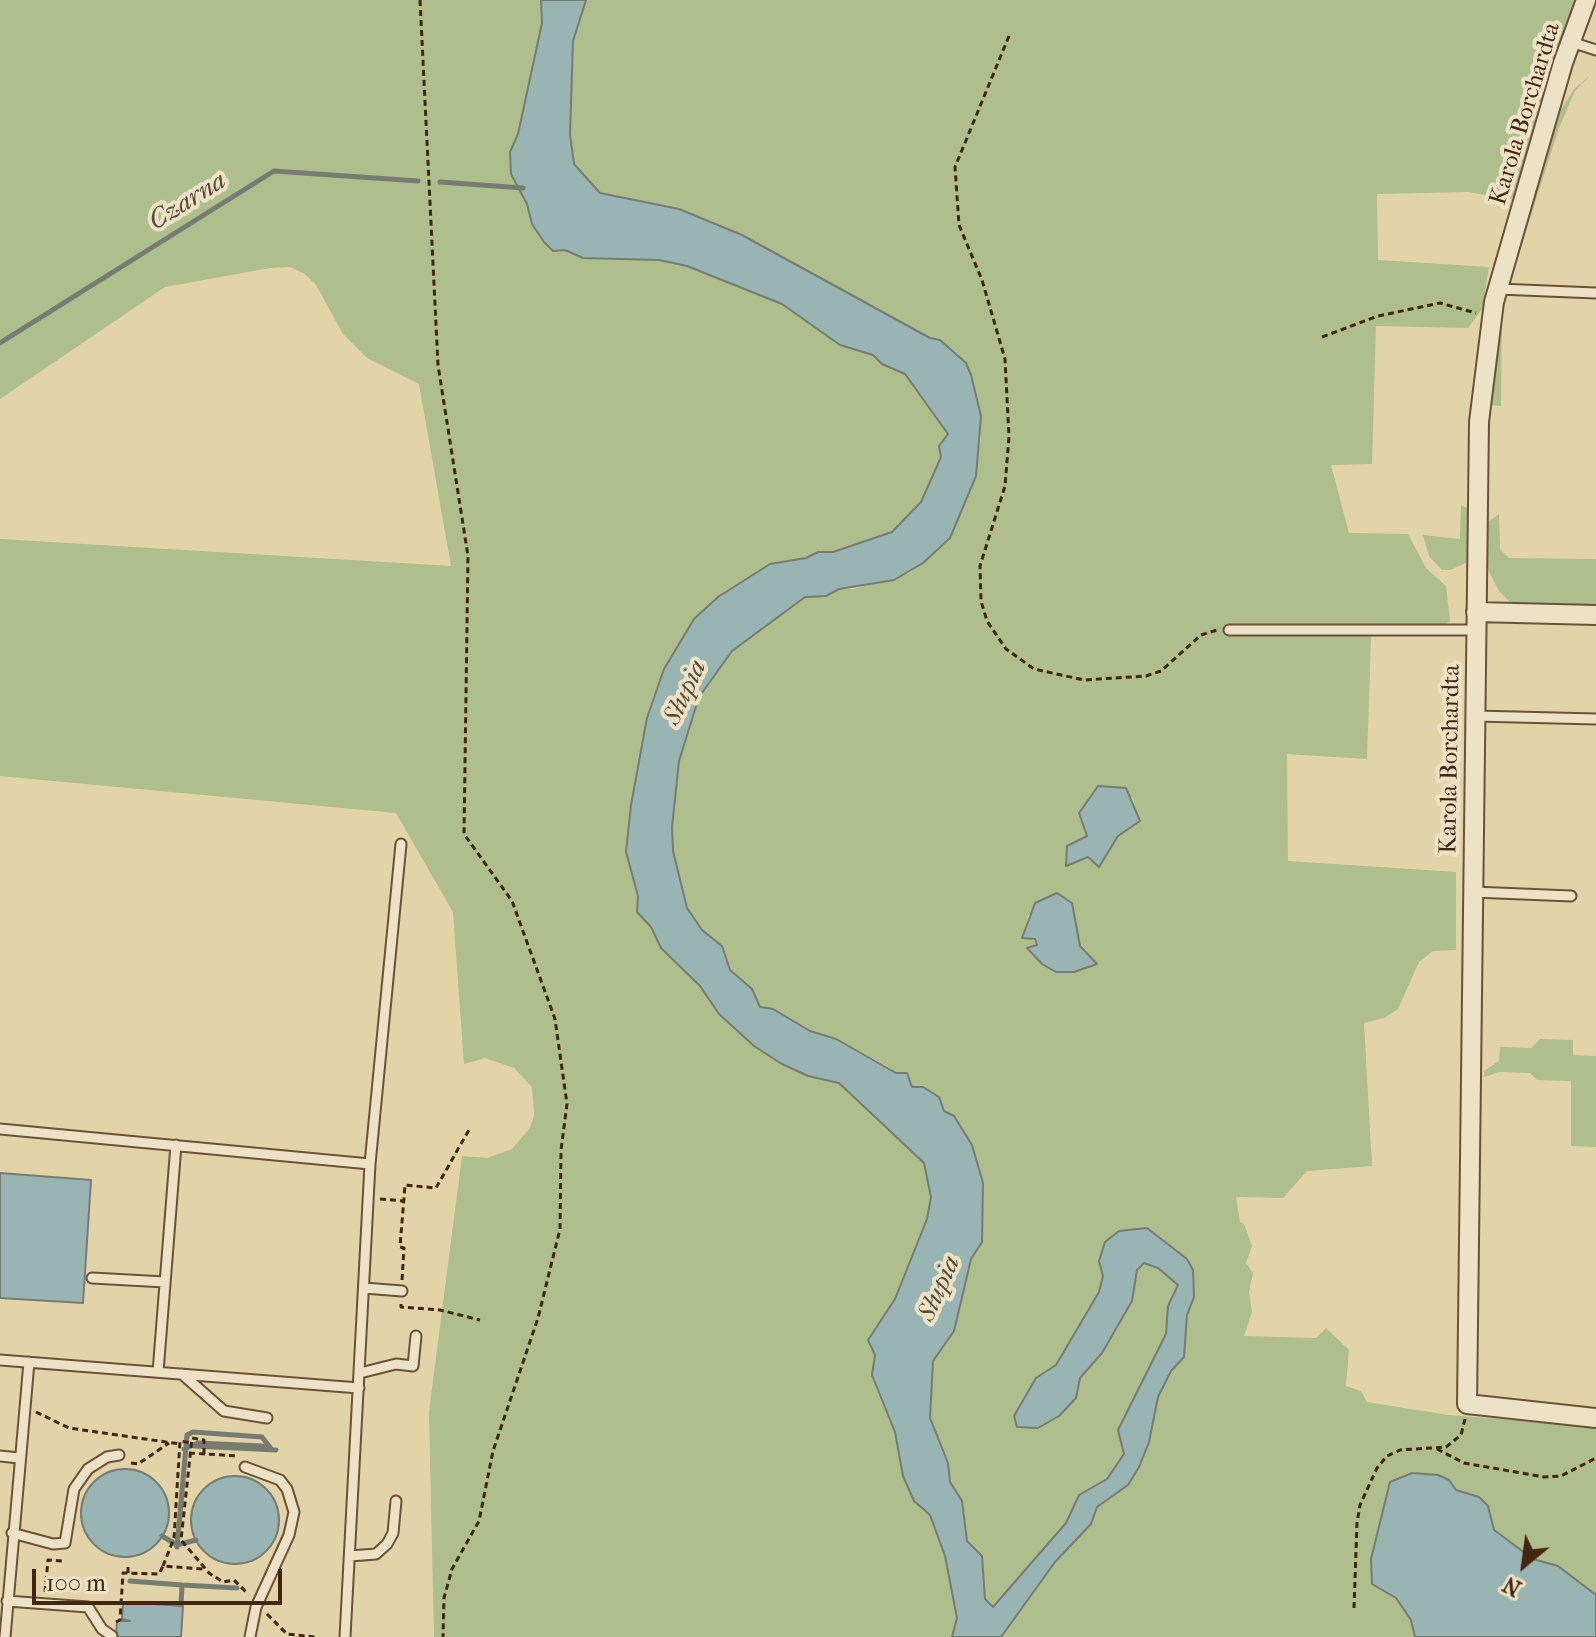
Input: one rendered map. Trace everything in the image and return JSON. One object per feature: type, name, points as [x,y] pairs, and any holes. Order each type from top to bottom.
[{"type":"street","name":"Karola Borchardta","points":[[1467,1404],[1479,422],[1490,319],[1586,0]]},
{"type":"street","points":[[1476,621],[1596,615]]},
{"type":"street","points":[[1467,1404],[1596,1418]]},
{"type":"lane","points":[[1571,42],[1596,50]]},
{"type":"lane","points":[[1498,289],[1596,293]]},
{"type":"lane","points":[[1229,630],[1476,621]]},
{"type":"lane","points":[[1475,716],[1596,719]]},
{"type":"lane","points":[[345,1637],[370,1164],[401,844]]},
{"type":"lane","points":[[1473,892],[1571,896]]},
{"type":"lane","points":[[0,1129],[370,1164]]},
{"type":"lane","points":[[158,1372],[176,1145]]},
{"type":"lane","points":[[92,1278],[165,1282]]},
{"type":"lane","points":[[364,1288],[402,1291]]},
{"type":"lane","points":[[360,1373],[396,1364],[413,1366],[416,1336]]},
{"type":"lane","points":[[0,1360],[359,1388]]},
{"type":"lane","points":[[5,1637],[29,1362]]},
{"type":"lane","points":[[182,1374],[224,1411],[267,1418]]},
{"type":"lane","points":[[12,1533],[53,1544],[65,1543],[74,1489],[88,1469],[107,1457],[119,1455]]},
{"type":"lane","points":[[0,1456],[19,1458]]},
{"type":"lane","points":[[245,1467],[280,1480],[287,1489],[294,1512],[289,1535],[258,1604],[250,1637]]},
{"type":"lane","points":[[350,1556],[376,1554],[387,1544],[393,1533],[396,1501]]},
{"type":"lane","points":[[7,1601],[88,1607],[102,1629],[112,1636]]},
{"type":"path","points":[[420,0],[438,365],[468,556],[464,834],[512,901],[555,1019],[567,1104],[561,1150],[560,1229],[538,1318],[493,1451],[479,1521],[458,1552],[452,1569],[444,1598],[443,1637]]},
{"type":"path","points":[[1009,36],[955,167],[959,225],[982,280],[1005,359],[1009,437],[1005,486],[980,566],[981,601],[987,621],[1006,649],[1034,669],[1084,680],[1146,676],[1161,671],[1201,635],[1229,630]]},
{"type":"path","points":[[1322,337],[1378,316],[1440,303],[1465,308],[1490,319]]},
{"type":"path","points":[[470,1128],[436,1188],[405,1185],[401,1307],[440,1310],[480,1320]]},
{"type":"path","points":[[368,1198],[404,1201]]},
{"type":"path","points":[[1354,1608],[1357,1523],[1369,1482],[1387,1456],[1400,1450],[1437,1449],[1454,1443],[1461,1435],[1467,1404]]},
{"type":"path","points":[[24,1408],[69,1428],[187,1444]]},
{"type":"path","points":[[116,1620],[120,1620],[123,1573],[159,1574],[163,1566],[172,1542],[187,1444],[192,1438],[204,1441],[204,1454]]},
{"type":"path","points":[[131,1463],[138,1464],[169,1443]]},
{"type":"path","points":[[187,1444],[183,1544],[205,1569],[223,1582],[234,1580],[287,1634],[315,1637]]},
{"type":"path","points":[[1437,1449],[1464,1463],[1544,1477],[1561,1476],[1596,1458]]},
{"type":"path","points":[[188,1453],[244,1456]]},
{"type":"path","points":[[177,1495],[184,1496]]},
{"type":"path","points":[[45,1596],[48,1560],[63,1561]]},
{"type":"path","points":[[128,1564],[128,1573]]},
{"type":"path","points":[[163,1566],[205,1569]]},
{"type":"green space","points":[[0,0],[541,0],[542,23],[518,134],[510,152],[511,174],[527,204],[532,224],[553,251],[565,250],[583,258],[659,260],[687,266],[782,304],[840,345],[874,355],[882,364],[905,374],[948,434],[921,502],[892,532],[833,552],[818,552],[806,558],[769,564],[718,597],[664,669],[647,718],[626,852],[638,896],[637,912],[651,927],[661,948],[700,986],[719,1015],[754,1046],[782,1064],[808,1076],[839,1083],[924,1163],[931,1197],[927,1219],[895,1299],[868,1341],[875,1355],[872,1375],[895,1432],[903,1476],[914,1501],[930,1515],[945,1556],[957,1618],[952,1637],[434,1637],[429,1412],[462,1156],[487,1158],[512,1149],[530,1128],[534,1115],[532,1087],[514,1068],[485,1058],[464,1064],[453,912],[396,813],[0,776],[0,539],[451,566],[419,384],[367,358],[343,334],[316,285],[305,274],[290,267],[165,287],[0,399]]},
{"type":"green space","points":[[586,0],[1582,0],[1525,182],[1511,199],[1468,192],[1377,194],[1378,260],[1489,267],[1482,309],[1468,328],[1376,326],[1372,464],[1331,465],[1349,533],[1408,534],[1426,568],[1446,586],[1450,621],[1443,626],[1320,634],[1371,636],[1367,759],[1287,754],[1288,861],[1456,872],[1456,950],[1433,951],[1419,962],[1398,1009],[1384,1018],[1364,1023],[1372,1166],[1307,1171],[1283,1198],[1236,1197],[1240,1222],[1244,1224],[1252,1246],[1246,1263],[1253,1273],[1249,1292],[1252,1312],[1244,1336],[1316,1338],[1326,1328],[1349,1350],[1346,1386],[1361,1391],[1367,1402],[1448,1415],[1596,1426],[1596,1595],[1558,1566],[1533,1559],[1494,1530],[1479,1497],[1456,1490],[1449,1480],[1438,1475],[1412,1473],[1390,1483],[1371,1559],[1372,1584],[1396,1598],[1411,1620],[1415,1637],[1001,1637],[1055,1562],[1091,1524],[1097,1507],[1128,1485],[1149,1442],[1158,1397],[1171,1371],[1184,1357],[1187,1315],[1194,1297],[1187,1259],[1147,1228],[1119,1231],[1099,1261],[1103,1276],[1099,1292],[1056,1365],[1036,1378],[1014,1416],[1076,1398],[1080,1378],[1102,1353],[1132,1301],[1137,1269],[1144,1263],[1158,1268],[1178,1285],[1168,1306],[1166,1334],[1118,1430],[1124,1453],[1107,1479],[1079,1495],[1066,1523],[994,1608],[985,1599],[982,1556],[967,1541],[962,1501],[950,1482],[948,1463],[930,1418],[933,1361],[954,1331],[971,1259],[982,1242],[981,1215],[944,1111],[885,1065],[836,1039],[810,1031],[773,1009],[760,1007],[752,989],[730,970],[722,946],[702,930],[687,908],[673,851],[672,827],[679,761],[699,697],[732,651],[805,597],[826,596],[839,589],[854,589],[909,573],[950,538],[971,491],[981,438],[978,428],[981,416],[971,375],[966,363],[940,340],[930,338],[760,245],[679,209],[600,193],[583,178],[574,164],[569,115],[573,41]],"holes":[[[1098,786],[1133,798],[1139,821],[1118,836],[1099,866],[1088,857],[1079,858],[1072,865],[1067,846],[1087,837],[1079,812]],[[1072,903],[1080,946],[1096,964],[1028,948],[1037,945],[1025,929],[1028,915]]]},
{"type":"green space","points":[[1591,75],[1575,91],[1559,128],[1511,278],[1508,274],[1559,113],[1574,89]]},
{"type":"green space","points":[[1503,306],[1501,406],[1491,405],[1496,320],[1499,307]]},
{"type":"green space","points":[[1461,505],[1471,511],[1470,561],[1450,570],[1442,570],[1429,556],[1423,535],[1460,539]]},
{"type":"green space","points":[[1499,514],[1500,549],[1509,558],[1596,559],[1596,610],[1511,603],[1499,591],[1484,562],[1488,522]]},
{"type":"green space","points":[[1540,1039],[1573,1040],[1573,1055],[1596,1056],[1596,1147],[1571,1146],[1571,1081],[1537,1080],[1530,1073],[1499,1072],[1484,1077],[1484,1071],[1499,1061],[1500,1047],[1531,1048]]},
{"type":"water","name":"Słupia","points":[[541,0],[586,0],[573,41],[570,134],[574,164],[600,193],[679,209],[742,235],[930,338],[940,340],[966,363],[971,375],[981,416],[976,476],[950,538],[923,563],[894,580],[839,589],[826,596],[805,597],[732,651],[699,697],[679,761],[672,827],[673,851],[687,908],[702,930],[722,946],[730,970],[752,989],[760,1007],[773,1009],[810,1031],[836,1039],[896,1073],[907,1073],[912,1087],[923,1087],[939,1097],[944,1111],[954,1116],[972,1145],[983,1183],[982,1242],[971,1259],[954,1331],[933,1361],[930,1418],[948,1463],[950,1482],[962,1501],[967,1541],[982,1556],[985,1599],[993,1607],[1066,1523],[1079,1495],[1107,1479],[1124,1454],[1118,1430],[1166,1334],[1168,1306],[1178,1285],[1158,1268],[1144,1263],[1137,1270],[1132,1301],[1102,1353],[1080,1378],[1076,1398],[1059,1416],[1038,1428],[1017,1427],[1014,1416],[1036,1378],[1056,1365],[1099,1292],[1103,1276],[1099,1261],[1105,1242],[1119,1231],[1147,1228],[1187,1259],[1193,1270],[1194,1297],[1187,1315],[1184,1357],[1171,1371],[1158,1397],[1149,1442],[1139,1467],[1128,1485],[1097,1507],[1091,1524],[1055,1562],[1001,1637],[952,1637],[957,1618],[945,1556],[930,1515],[914,1501],[903,1476],[895,1432],[872,1375],[875,1355],[868,1340],[895,1299],[927,1219],[931,1197],[924,1163],[839,1083],[808,1076],[782,1064],[754,1046],[719,1014],[700,986],[661,948],[651,927],[637,912],[638,896],[626,852],[647,718],[664,669],[694,619],[718,597],[770,564],[806,558],[818,552],[833,552],[892,532],[921,502],[941,457],[939,446],[948,434],[905,374],[882,364],[873,355],[840,345],[782,304],[687,266],[659,260],[583,258],[565,250],[553,251],[544,242],[532,224],[527,204],[511,174],[510,152],[518,134],[542,23]]},
{"type":"water","points":[[1098,786],[1126,788],[1140,821],[1118,836],[1099,867],[1088,857],[1066,866],[1067,846],[1087,836],[1079,813]]},
{"type":"water","points":[[1057,893],[1072,903],[1080,946],[1097,964],[1074,972],[1056,972],[1042,964],[1027,948],[1037,945],[1035,939],[1022,938],[1035,903]]},
{"type":"water","points":[[0,1173],[91,1180],[83,1303],[0,1298]]},
{"type":"water","points":[[125,1469],[142,1473],[156,1482],[165,1496],[169,1513],[165,1530],[156,1544],[142,1553],[125,1557],[108,1553],[94,1544],[85,1530],[81,1513],[85,1496],[94,1482],[108,1473]]},
{"type":"water","points":[[1412,1473],[1438,1475],[1449,1480],[1456,1490],[1479,1497],[1488,1506],[1494,1530],[1533,1559],[1558,1566],[1596,1595],[1596,1637],[1415,1637],[1411,1620],[1396,1598],[1372,1584],[1371,1559],[1390,1482]]},
{"type":"water","points":[[235,1476],[252,1480],[266,1489],[275,1503],[279,1520],[275,1537],[266,1551],[252,1560],[235,1564],[218,1560],[204,1551],[195,1537],[191,1520],[195,1503],[204,1489],[218,1480]]},
{"type":"water","points":[[123,1602],[183,1606],[181,1637],[116,1637],[117,1621],[130,1621],[122,1619]]},
{"type":"waterway","name":"Czarna","points":[[0,343],[274,171],[418,181]]},
{"type":"waterway","name":"Czarna","points":[[440,182],[523,188]]},
{"type":"waterway","points":[[177,1547],[187,1435],[193,1432],[262,1437],[272,1450]]},
{"type":"waterway","points":[[184,1449],[198,1443],[262,1446],[267,1449]]},
{"type":"waterway","points":[[194,1446],[276,1450]]},
{"type":"waterway","points":[[162,1536],[177,1545],[196,1540]]},
{"type":"waterway","points":[[130,1581],[182,1585]]},
{"type":"waterway","points":[[181,1605],[182,1585],[237,1588]]}]
